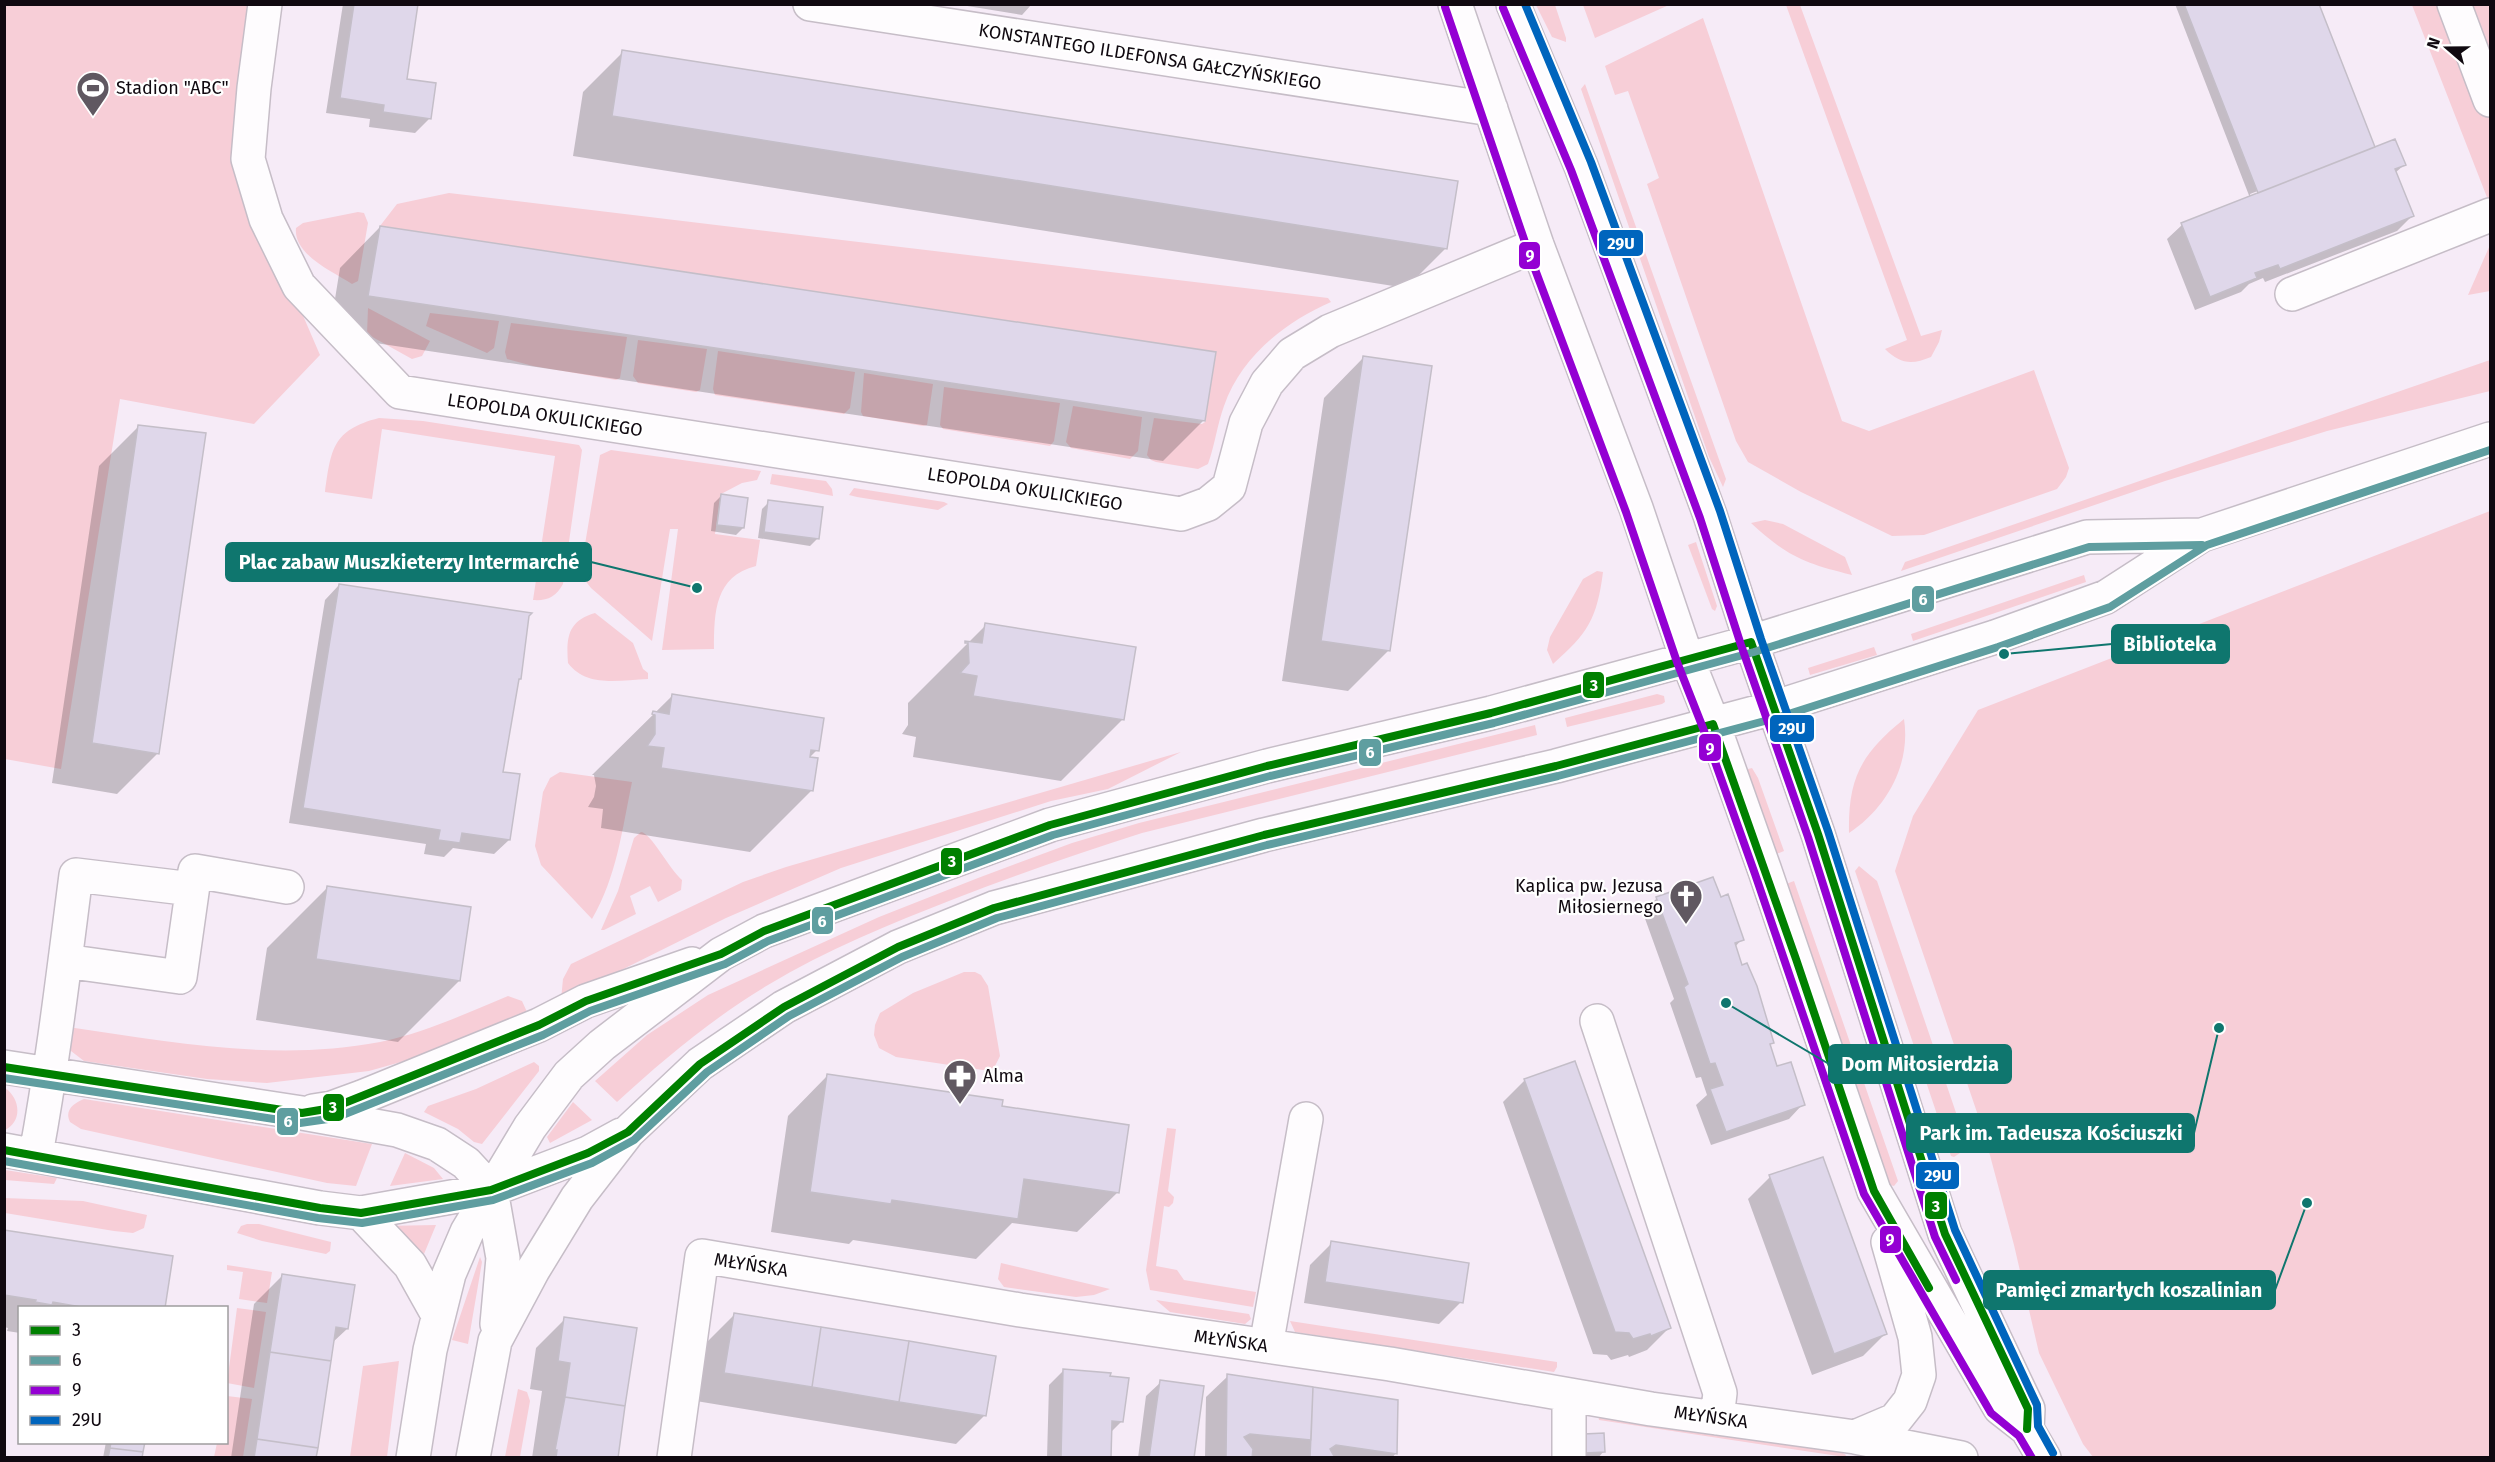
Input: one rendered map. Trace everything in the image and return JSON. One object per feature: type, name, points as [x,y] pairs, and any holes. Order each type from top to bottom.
[{"type":"street","name":"LEOPOLDA OKULICKIEGO","points":[[265,4],[248,159],[266,219],[299,286],[400,392],[1181,514],[1208,504],[1229,487],[1246,423],[1267,383],[1292,354],[1330,332],[1537,245]]},
{"type":"street","name":"KONSTANTEGO ILDEFONSA GAŁCZYŃSKIEGO","points":[[810,4],[1491,109]]},
{"type":"street","points":[[1455,4],[1537,245],[1636,508],[1687,659],[1713,724],[1796,959],[1874,1191],[1915,1337],[1919,1375],[1910,1401],[1895,1420],[1855,1437]]},
{"type":"street","points":[[1513,4],[1581,166],[1710,514],[1773,708],[1818,834],[1945,1234],[2028,1409],[2027,1429]]},
{"type":"street","points":[[2454,4],[2490,100]]},
{"type":"street","points":[[2292,294],[2490,214]]},
{"type":"street","points":[[495,1341],[533,1270],[577,1198],[628,1132],[700,1064],[784,1007],[898,947],[994,908],[1264,834],[1540,770],[1773,708],[1995,637],[2106,597],[2202,535],[2490,439]]},
{"type":"street","points":[[302,1113],[332,1108],[362,1097],[538,1025],[585,1001],[721,954],[764,931],[1050,825],[1267,766],[1491,713],[1751,642],[2087,537],[2202,535]]},
{"type":"street","points":[[64,961],[180,976],[195,871],[287,887]]},
{"type":"street","points":[[36,1154],[51,1074],[56,1018],[76,875],[192,889]]},
{"type":"street","points":[[413,1458],[430,1350],[449,1274],[467,1232],[491,1190],[530,1127],[568,1075],[602,1045],[721,954]]},
{"type":"street","points":[[1597,1021],[1720,1393],[1717,1418]]},
{"type":"street","points":[[4,1068],[302,1113],[397,1130],[437,1144],[466,1163],[491,1190],[503,1258],[495,1341],[473,1458]]},
{"type":"street","points":[[1266,1346],[1306,1119]]},
{"type":"street","points":[[4,1150],[36,1154],[320,1208],[361,1213],[491,1190],[588,1153],[628,1132]]},
{"type":"street","points":[[1874,1191],[2000,1408],[2027,1429],[2044,1458]]},
{"type":"street","points":[[361,1213],[410,1265],[438,1315]]},
{"type":"street","name":"MŁYŃSKA","points":[[674,1458],[702,1257],[1020,1310],[1390,1364],[1569,1395],[1855,1437],[1960,1458]]},
{"type":"street","points":[[1569,1395],[1569,1458]]},
{"type":"shaded area","points":[[1583,4],[1669,5],[1595,38]]},
{"type":"shaded area","points":[[4,5],[247,5],[235,158],[320,355],[254,424],[120,399],[61,769],[5,759]]},
{"type":"shaded area","points":[[1536,5],[1555,5],[1566,42],[1552,37]]},
{"type":"shaded area","points":[[1786,5],[1800,5],[1921,336],[1942,330],[1931,357],[1906,362],[1896,358],[1885,349],[1907,340]]},
{"type":"shaded area","points":[[2412,5],[2490,5],[2490,205]]},
{"type":"shaded area","points":[[1703,18],[1842,421],[1869,431],[2034,370],[2069,468],[2066,477],[2057,489],[1924,535],[1892,536],[1801,492],[1748,462],[1736,441],[1647,184],[1659,178],[1628,91],[1615,95],[1605,66]]},
{"type":"shaded area","points":[[1585,84],[1726,479],[1723,487],[1709,457],[1581,89]]},
{"type":"shaded area","points":[[449,193],[1328,298],[1331,302],[1281,331],[1253,357],[1241,372],[1224,406],[1208,464],[1198,469],[1156,462],[1147,455],[1154,418],[1202,424],[1205,422],[1215,352],[380,226],[397,204]]},
{"type":"shaded area","points":[[358,212],[364,213],[368,223],[358,281],[352,284],[316,262],[308,254],[297,238],[296,228],[303,223]]},
{"type":"shaded area","points":[[2490,245],[2490,291],[2468,295]]},
{"type":"shaded area","points":[[368,308],[430,341],[422,356],[412,359],[367,334]]},
{"type":"shaded area","points":[[430,313],[499,321],[494,348],[487,353],[426,326]]},
{"type":"shaded area","points":[[511,323],[627,337],[620,378],[616,380],[533,366],[507,359],[505,352]]},
{"type":"shaded area","points":[[638,340],[707,349],[700,390],[696,392],[638,383],[633,376]]},
{"type":"shaded area","points":[[718,351],[855,372],[850,408],[844,414],[715,395],[713,389]]},
{"type":"shaded area","points":[[2490,360],[2490,391],[2327,431],[2165,481],[1901,571],[1905,562]]},
{"type":"shaded area","points":[[864,373],[933,384],[927,425],[863,416],[861,412]]},
{"type":"shaded area","points":[[944,387],[1060,403],[1054,441],[1050,446],[943,429],[940,425]]},
{"type":"shaded area","points":[[1073,406],[1142,417],[1138,451],[1130,459],[1071,448],[1066,442]]},
{"type":"shaded area","points":[[379,418],[423,421],[579,445],[582,450],[563,584],[557,592],[547,599],[533,600],[555,456],[382,429],[372,499],[325,492],[329,464],[337,444],[352,429]]},
{"type":"shaded area","points":[[611,450],[761,471],[757,480],[742,483],[721,494],[715,534],[760,540],[756,566],[732,578],[720,597],[716,609],[714,649],[662,650],[678,529],[670,529],[652,641],[591,588],[580,574],[600,455]]},
{"type":"shaded area","points":[[772,474],[826,481],[832,489],[833,496],[770,484]]},
{"type":"shaded area","points":[[854,488],[948,504],[938,510],[849,495]]},
{"type":"shaded area","points":[[2490,511],[2490,1457],[2093,1457],[2083,1444],[2039,1353],[2014,1245],[1984,1133],[1895,871],[1913,816],[1978,710]]},
{"type":"shaded area","points":[[1765,520],[1783,524],[1845,557],[1852,575],[1821,567],[1787,551],[1751,523]]},
{"type":"shaded area","points":[[1696,542],[1717,606],[1715,611],[1712,609],[1688,545]]},
{"type":"shaded area","points":[[1597,571],[1603,572],[1594,614],[1583,634],[1553,664],[1547,650],[1550,637],[1583,579]]},
{"type":"shaded area","points":[[2084,575],[2086,582],[1913,641],[1911,634]]},
{"type":"shaded area","points":[[595,613],[633,643],[643,669],[648,673],[648,679],[604,681],[594,679],[584,676],[568,663],[569,638],[574,625],[586,616]]},
{"type":"shaded area","points":[[1874,647],[1877,655],[1810,675],[1808,668]]},
{"type":"shaded area","points":[[1657,694],[1664,696],[1665,702],[1567,727],[1565,718]]},
{"type":"shaded area","points":[[1904,719],[1904,752],[1893,783],[1875,811],[1849,833],[1851,797],[1860,768],[1877,744]]},
{"type":"shaded area","points":[[1535,725],[1537,735],[1142,833],[977,890],[859,938],[768,985],[728,1011],[690,1040],[617,1102],[595,1081],[647,1035],[708,995],[879,917],[978,878],[1072,843],[1139,823]]},
{"type":"shaded area","points":[[1181,752],[1108,789],[1051,801],[841,868],[726,918],[561,1000],[563,979],[571,964],[743,882],[786,867]]},
{"type":"shaded area","points":[[1752,768],[1758,778],[1784,851],[1774,855],[1747,773],[1748,769]]},
{"type":"shaded area","points":[[560,772],[632,782],[613,869],[592,919],[541,865],[535,846],[543,792],[550,778]]},
{"type":"shaded area","points":[[641,832],[650,839],[682,880],[681,890],[658,902],[650,886],[630,896],[636,914],[601,930],[618,891],[634,838]]},
{"type":"shaded area","points":[[1859,866],[1877,881],[1966,1142],[1960,1153],[1954,1157],[1951,1156],[1855,871]]},
{"type":"shaded area","points":[[1794,881],[1898,1181],[1894,1186],[1890,1185],[1786,884]]},
{"type":"shaded area","points":[[964,972],[975,972],[981,975],[988,986],[1000,1056],[994,1068],[983,1070],[896,1057],[879,1048],[874,1035],[880,1013],[913,993]]},
{"type":"shaded area","points":[[508,996],[522,1001],[527,1012],[454,1047],[369,1071],[267,1083],[207,1079],[84,1061],[68,1046],[68,1027],[224,1048],[302,1050],[341,1048],[380,1042],[413,1033]]},
{"type":"shaded area","points":[[534,1062],[539,1066],[539,1071],[482,1144],[474,1142],[458,1129],[424,1112],[428,1106],[476,1089]]},
{"type":"shaded area","points":[[5,1088],[14,1098],[17,1115],[11,1126],[5,1130]]},
{"type":"shaded area","points":[[84,1099],[372,1144],[356,1186],[327,1183],[81,1129],[70,1122],[68,1114],[74,1105]]},
{"type":"shaded area","points":[[573,1102],[592,1120],[550,1143],[547,1137]]},
{"type":"shaded area","points":[[1167,1128],[1176,1129],[1168,1191],[1174,1197],[1169,1207],[1164,1206],[1156,1266],[1177,1270],[1184,1280],[1256,1292],[1253,1307],[1150,1290],[1146,1270]]},
{"type":"shaded area","points":[[405,1153],[434,1168],[443,1179],[390,1186]]},
{"type":"shaded area","points":[[5,1170],[57,1178],[54,1184],[5,1180]]},
{"type":"shaded area","points":[[4,1198],[83,1201],[147,1215],[144,1228],[133,1233],[114,1231],[5,1213]]},
{"type":"shaded area","points":[[259,1224],[331,1242],[330,1251],[326,1254],[262,1241],[237,1233],[241,1226]]},
{"type":"shaded area","points":[[436,1225],[424,1254],[384,1226]]},
{"type":"shaded area","points":[[480,1257],[482,1262],[468,1344],[452,1340]]},
{"type":"shaded area","points":[[1001,1263],[1110,1289],[1094,1295],[1076,1297],[1004,1287],[998,1279]]},
{"type":"shaded area","points":[[227,1265],[272,1272],[267,1303],[239,1299],[243,1272],[227,1270]]},
{"type":"shaded area","points":[[1156,1300],[1249,1314],[1251,1319],[1245,1324],[1170,1312]]},
{"type":"shaded area","points":[[237,1308],[266,1312],[254,1388],[228,1383]]},
{"type":"shaded area","points":[[1290,1321],[1557,1362],[1557,1367],[1554,1372],[1295,1332]]},
{"type":"shaded area","points":[[399,1361],[387,1457],[350,1457],[363,1366]]},
{"type":"shaded area","points":[[518,1389],[527,1392],[530,1401],[520,1457],[505,1457]]},
{"type":"shaded area","points":[[228,1396],[252,1399],[243,1457],[214,1457],[217,1444],[228,1444]]},
{"type":"shaded area","points":[[1598,1413],[1838,1450],[1846,1455],[1845,1457],[1599,1420]]},
{"type":"building","points":[[354,4],[418,4],[407,79],[436,83],[431,119],[383,112],[384,105],[340,98]]},
{"type":"building","points":[[2184,4],[2319,4],[2375,147],[2258,193]]},
{"type":"building","points":[[622,50],[1458,181],[1447,249],[612,116]]},
{"type":"building","points":[[2395,139],[2406,165],[2395,169],[2414,216],[2280,269],[2278,265],[2255,273],[2257,278],[2210,297],[2181,223]]},
{"type":"building","points":[[380,226],[1216,352],[1205,421],[368,296]]},
{"type":"building","points":[[1363,356],[1432,366],[1390,651],[1321,641]]},
{"type":"building","points":[[138,425],[206,433],[159,754],[92,743]]},
{"type":"building","points":[[721,494],[748,498],[744,528],[717,525]]},
{"type":"building","points":[[768,500],[823,507],[819,539],[764,532]]},
{"type":"building","points":[[339,584],[532,613],[529,616],[521,679],[519,679],[503,772],[520,774],[510,840],[462,833],[460,843],[438,840],[440,830],[303,808]]},
{"type":"building","points":[[985,623],[1136,647],[1124,720],[973,696],[977,676],[960,673],[969,663],[968,643],[965,641],[982,643]]},
{"type":"building","points":[[672,694],[824,718],[819,751],[811,750],[810,757],[818,758],[813,791],[661,768],[664,748],[647,746],[655,734],[653,711],[669,714]]},
{"type":"building","points":[[1713,877],[1721,897],[1728,894],[1744,940],[1735,943],[1742,965],[1747,963],[1757,986],[1774,1043],[1770,1044],[1777,1066],[1791,1062],[1805,1105],[1726,1132],[1710,1089],[1723,1085],[1715,1063],[1710,1064],[1684,987],[1688,984],[1656,897]]},
{"type":"building","points":[[327,886],[471,907],[460,981],[316,959]]},
{"type":"building","points":[[1575,1061],[1671,1328],[1651,1336],[1650,1334],[1633,1339],[1629,1333],[1615,1332],[1524,1079]]},
{"type":"building","points":[[827,1074],[1003,1100],[1002,1106],[1129,1125],[1119,1193],[1024,1179],[1018,1219],[892,1200],[891,1204],[810,1192]]},
{"type":"building","points":[[1823,1157],[1887,1334],[1834,1354],[1769,1175]]},
{"type":"building","points":[[4,1230],[173,1256],[165,1306],[76,1306],[53,1302],[52,1305],[4,1295]]},
{"type":"building","points":[[1331,1241],[1469,1263],[1463,1303],[1325,1282]]},
{"type":"building","points":[[282,1274],[355,1285],[348,1329],[336,1327],[331,1361],[270,1352]]},
{"type":"building","points":[[734,1313],[821,1327],[812,1387],[724,1373]]},
{"type":"building","points":[[564,1317],[637,1328],[625,1406],[565,1397],[570,1363],[558,1361]]},
{"type":"building","points":[[821,1327],[909,1341],[899,1402],[812,1387]]},
{"type":"building","points":[[909,1341],[996,1356],[986,1416],[899,1402]]},
{"type":"building","points":[[270,1352],[331,1361],[318,1448],[257,1439]]},
{"type":"building","points":[[1063,1369],[1111,1373],[1110,1376],[1129,1378],[1123,1422],[1112,1421],[1111,1458],[1061,1458]]},
{"type":"building","points":[[1227,1374],[1313,1387],[1311,1440],[1250,1434],[1244,1437],[1253,1449],[1252,1458],[1226,1458]]},
{"type":"building","points":[[1160,1380],[1204,1386],[1194,1458],[1149,1458]]},
{"type":"building","points":[[1313,1387],[1398,1400],[1397,1454],[1336,1445],[1330,1449],[1335,1458],[1310,1458]]},
{"type":"building","points":[[565,1397],[625,1406],[618,1458],[556,1458],[557,1450],[555,1450]]},
{"type":"building","points":[[1604,1433],[1605,1452],[1585,1453],[1584,1434]]},
{"type":"building","points":[[257,1439],[318,1448],[316,1458],[254,1458]]},
{"type":"building","points":[[111,1444],[145,1444],[143,1452],[110,1448]]},
{"type":"building","points":[[110,1448],[143,1452],[142,1458],[108,1458]]},
{"type":"transit line","name":"29U","points":[[1525,4],[1591,162],[1720,511],[1761,639],[1828,831],[1955,1230],[2037,1405],[2038,1426],[2053,1453]]},
{"type":"transit line","name":"9","points":[[1445,7],[1527,248],[1626,512],[1677,662],[1755,874],[1864,1194],[1991,1413],[2019,1436],[2032,1458]]},
{"type":"transit line","name":"9","points":[[1503,8],[1571,170],[1700,518],[1741,645],[1808,837],[1935,1237],[1956,1280]]},
{"type":"transit line","name":"6","points":[[4,1161],[318,1218],[362,1223],[493,1200],[592,1163],[634,1140],[707,1072],[789,1016],[902,957],[997,918],[1267,845],[1558,776],[1776,718],[1998,647],[2110,607],[2207,545],[2490,450]]},
{"type":"transit line","name":"6","points":[[4,1078],[300,1123],[335,1118],[543,1035],[590,1011],[725,964],[768,941],[1053,835],[1270,776],[1494,723],[1754,652],[2089,547],[2202,545]]},
{"type":"transit line","name":"3","points":[[4,1067],[302,1113],[332,1108],[539,1025],[586,1001],[721,954],[764,931],[1050,825],[1267,766],[1491,713],[1751,642],[1818,834],[1945,1234],[2028,1409],[2027,1429]]},
{"type":"transit line","name":"3","points":[[4,1150],[320,1208],[361,1213],[491,1190],[588,1153],[628,1132],[700,1064],[784,1007],[898,947],[994,908],[1264,835],[1556,766],[1713,724],[1796,959],[1874,1191],[1929,1288]]},
{"type":"place","name":"Stadion \"ABC\"","points":[[93,117]]},
{"type":"place","name":"Plac zabaw Muszkieterzy Intermarché","points":[[697,588]]},
{"type":"place","name":"Biblioteka","points":[[2004,654]]},
{"type":"place","name":"Kaplica pw. Jezusa Miłosiernego","points":[[1686,925]]},
{"type":"place","name":"Dom Miłosierdzia","points":[[1726,1003]]},
{"type":"place","name":"Park im. Tadeusza Kościuszki","points":[[2219,1028]]},
{"type":"place","name":"Alma","points":[[960,1105]]},
{"type":"place","name":"Pamięci zmarłych koszalinian","points":[[2307,1203]]}]
